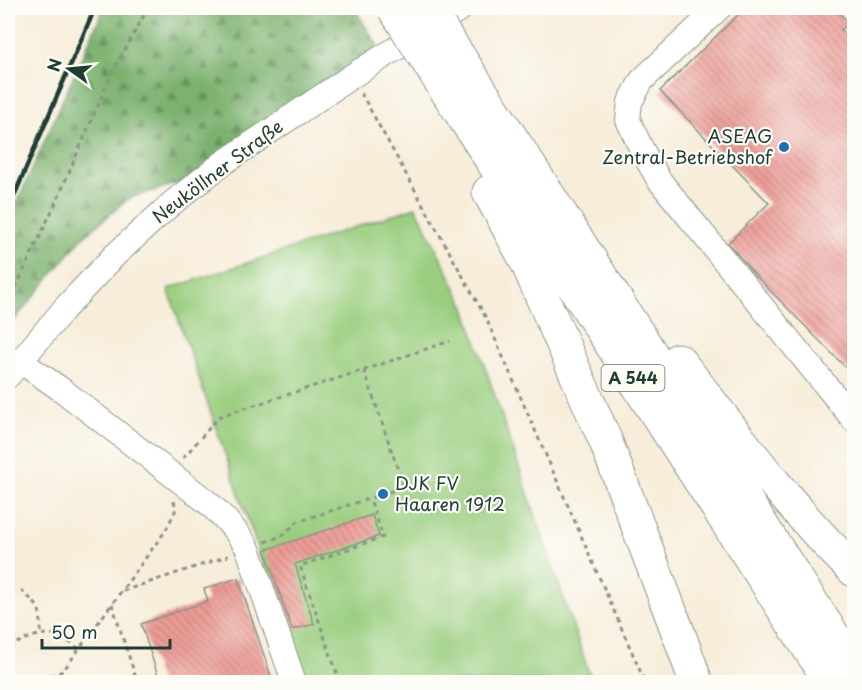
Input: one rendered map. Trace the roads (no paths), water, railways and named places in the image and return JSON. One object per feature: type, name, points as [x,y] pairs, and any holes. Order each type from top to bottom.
[{"type":"highway","name":"A 544","points":[[394,8],[447,65],[589,260],[855,668]]},
{"type":"highway","name":"A 544","points":[[428,8],[447,65],[831,682]]},
{"type":"highway","points":[[447,65],[479,175],[525,258],[606,442],[696,682]]},
{"type":"highway","points":[[589,260],[662,340],[763,470],[834,551],[855,570]]},
{"type":"street","name":"Neuköllner Straße","points":[[14,368],[65,308],[115,255],[171,204],[223,163],[352,76],[461,8]]},
{"type":"street","points":[[719,8],[642,80],[630,102],[628,120],[659,180],[855,420]]},
{"type":"street","points":[[14,368],[62,390],[225,518],[249,549],[294,682]]},
{"type":"railway","points":[[8,210],[95,8]]},
{"type":"place","name":"ASEAG Zentral-Betriebshof","points":[[784,147]]},
{"type":"place","name":"DJK FV Haaren 1912","points":[[383,494]]}]
